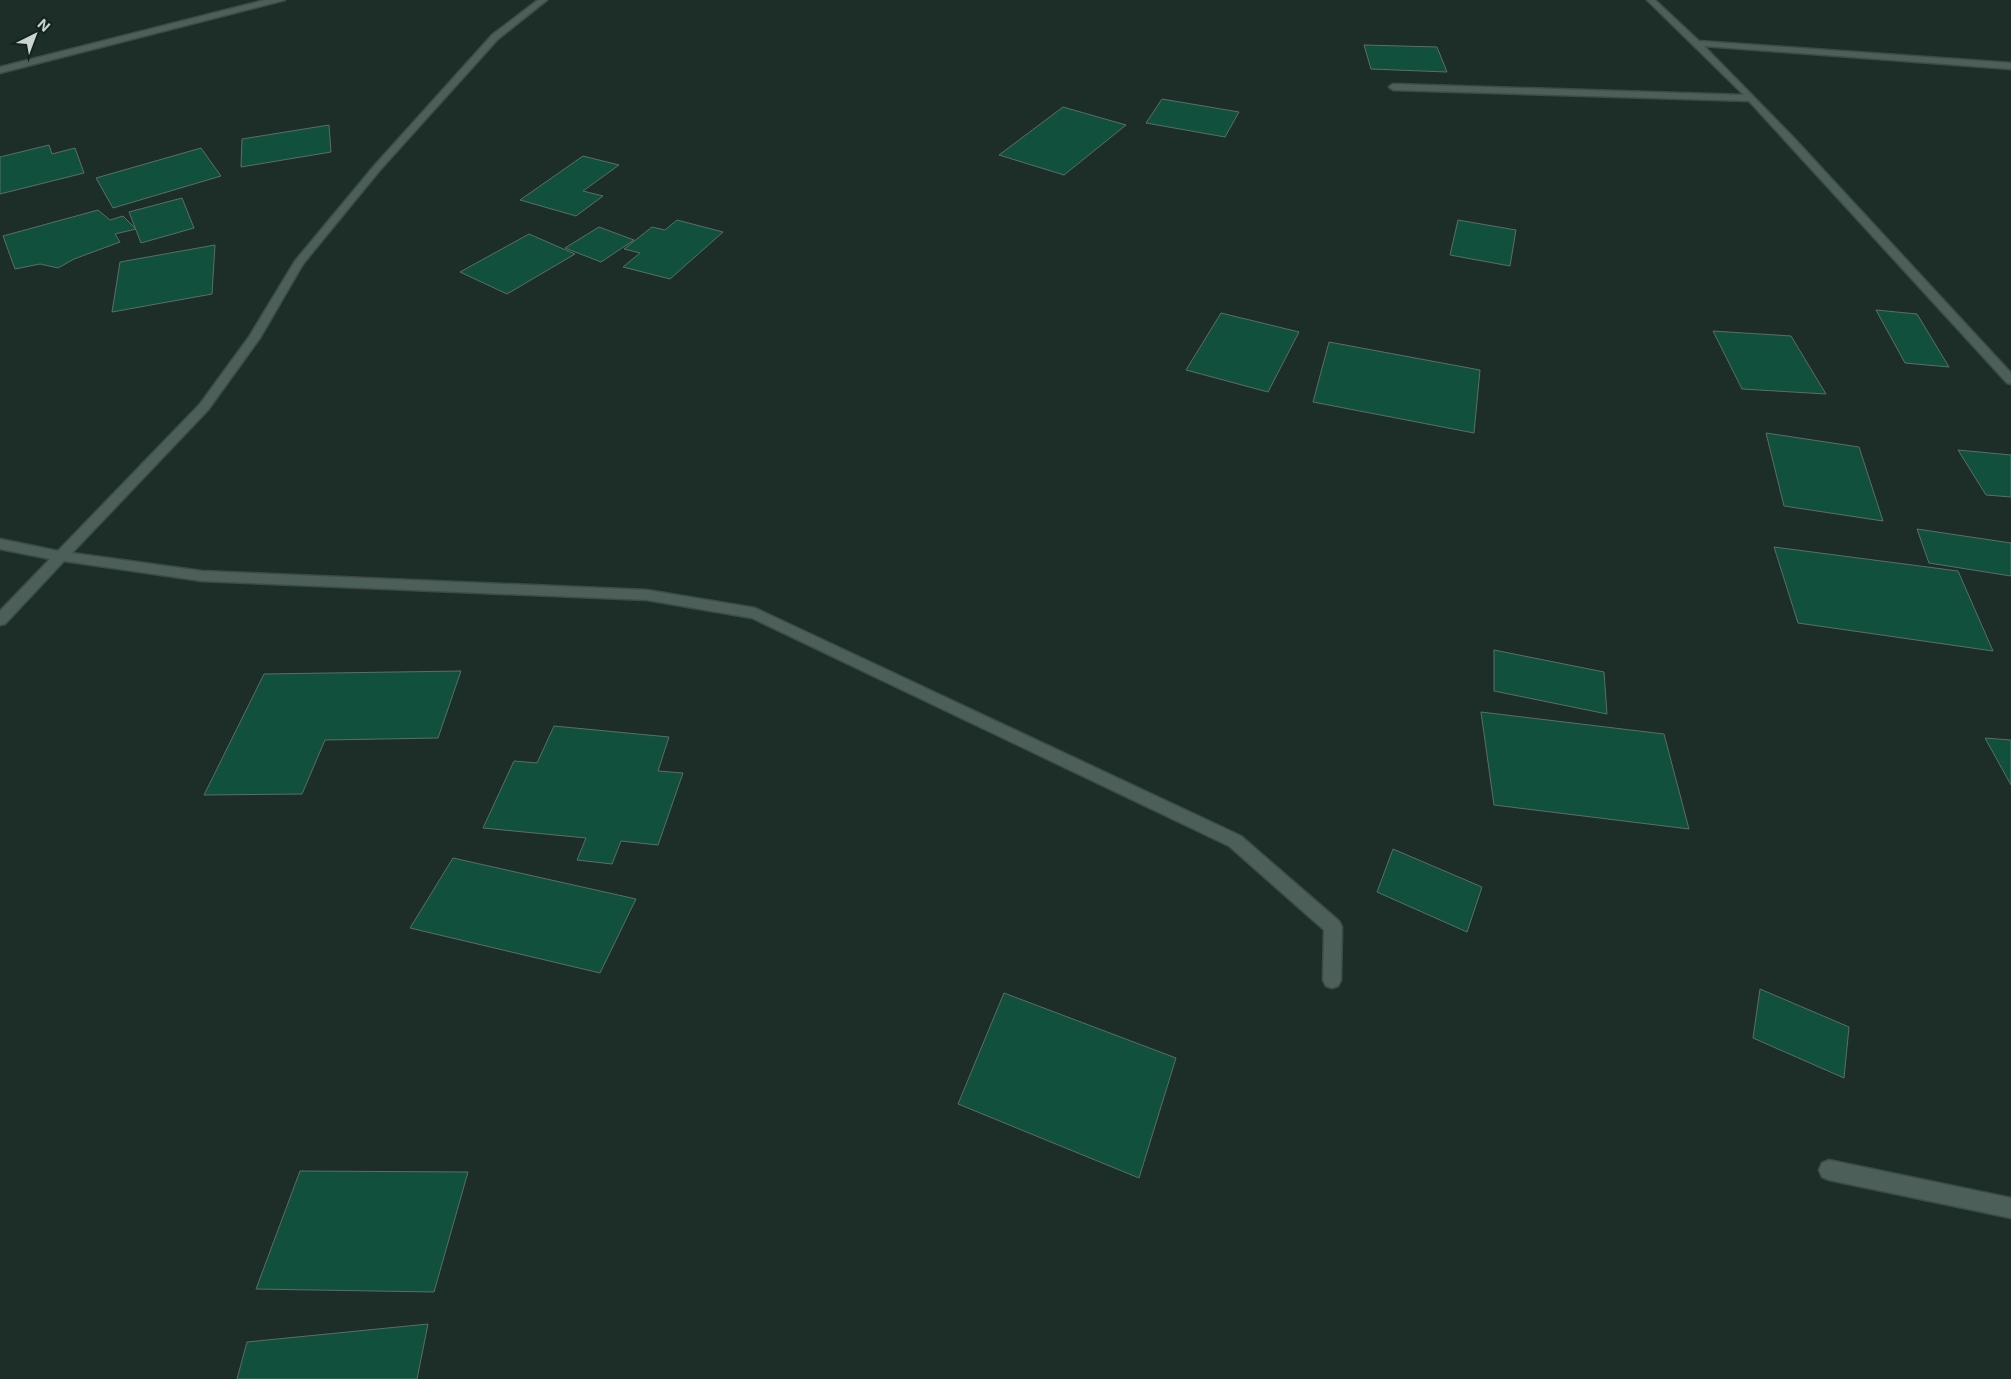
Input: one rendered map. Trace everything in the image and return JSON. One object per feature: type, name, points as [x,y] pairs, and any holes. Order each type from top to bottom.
[{"type":"street","points":[[0,70],[254,4],[281,0]]},
{"type":"street","points":[[0,620],[59,556],[204,407],[254,338],[299,263],[377,168],[495,37],[543,0]]},
{"type":"street","points":[[1650,0],[1698,43],[2011,380]]},
{"type":"street","points":[[1698,43],[2011,66]]},
{"type":"street","points":[[1393,88],[1750,98]]},
{"type":"street","points":[[0,544],[59,556],[202,576],[647,595],[755,614],[1235,841],[1333,927],[1332,980]]},
{"type":"street","points":[[1829,1170],[2011,1208]]},
{"type":"building","points":[[1364,45],[1437,47],[1447,72],[1371,69]]},
{"type":"building","points":[[1162,99],[1239,112],[1225,137],[1146,123]]},
{"type":"building","points":[[1063,107],[1126,125],[1064,175],[999,155]]},
{"type":"building","points":[[329,125],[331,152],[241,167],[242,139]]},
{"type":"building","points":[[49,145],[52,154],[75,148],[84,173],[0,194],[0,157]]},
{"type":"building","points":[[201,148],[221,176],[113,208],[96,178]]},
{"type":"building","points":[[583,156],[619,165],[583,191],[603,196],[576,216],[520,200]]},
{"type":"building","points":[[182,198],[194,228],[141,243],[129,212]]},
{"type":"building","points":[[98,210],[110,220],[123,216],[136,229],[115,234],[120,242],[74,259],[58,268],[40,264],[15,269],[3,236]]},
{"type":"building","points":[[677,220],[723,232],[670,279],[623,267],[640,253],[624,249],[652,227],[665,230]]},
{"type":"building","points":[[1458,220],[1516,230],[1510,266],[1450,255]]},
{"type":"building","points":[[599,227],[634,240],[601,262],[565,248]]},
{"type":"building","points":[[529,234],[575,254],[507,294],[460,272]]},
{"type":"building","points":[[215,245],[212,294],[112,312],[120,262]]},
{"type":"building","points":[[1876,310],[1917,314],[1949,367],[1905,363]]},
{"type":"building","points":[[1221,313],[1299,332],[1268,392],[1186,370]]},
{"type":"building","points":[[1713,331],[1791,336],[1826,394],[1742,389]]},
{"type":"building","points":[[1329,342],[1480,370],[1474,433],[1313,402]]},
{"type":"building","points":[[1766,433],[1859,447],[1883,521],[1784,506]]},
{"type":"building","points":[[1958,450],[2011,455],[2011,497],[1986,495]]},
{"type":"building","points":[[1917,529],[2011,543],[2011,576],[1929,563]]},
{"type":"building","points":[[1774,547],[1958,571],[1993,651],[1798,623]]},
{"type":"building","points":[[1494,650],[1604,672],[1607,714],[1494,691]]},
{"type":"building","points":[[461,671],[438,738],[325,740],[302,794],[204,795],[264,674]]},
{"type":"building","points":[[1481,712],[1664,734],[1689,829],[1494,805]]},
{"type":"building","points":[[554,726],[669,737],[658,771],[683,773],[658,845],[621,841],[612,864],[577,860],[586,838],[483,828],[514,761],[537,763]]},
{"type":"building","points":[[1985,738],[2011,740],[2011,785]]},
{"type":"building","points":[[1393,849],[1482,887],[1467,932],[1377,892]]},
{"type":"building","points":[[453,858],[636,899],[600,973],[410,928]]},
{"type":"building","points":[[1760,989],[1849,1027],[1844,1078],[1753,1038]]},
{"type":"building","points":[[1004,993],[1176,1058],[1139,1178],[958,1104]]},
{"type":"building","points":[[300,1171],[468,1172],[434,1292],[256,1289]]},
{"type":"building","points":[[428,1324],[417,1379],[237,1379],[247,1342]]}]
